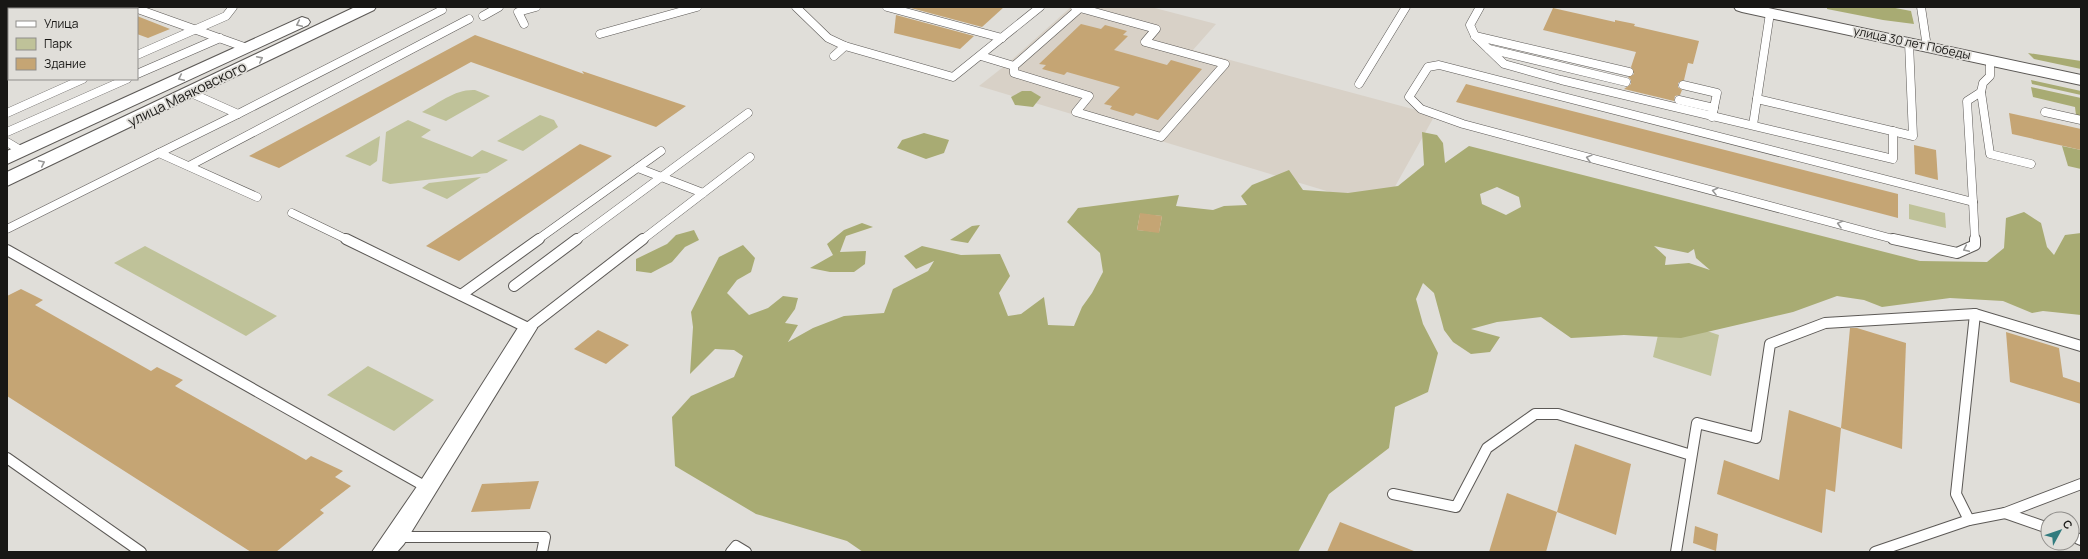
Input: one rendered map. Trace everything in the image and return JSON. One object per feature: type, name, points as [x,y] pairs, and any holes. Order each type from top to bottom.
[{"type":"main road","name":"улица Маяковского","points":[[15,155],[334,7]]},
{"type":"main road","name":"улица Маяковского","points":[[7,180],[368,7]]},
{"type":"main road","name":"улица 30 лет Победы","points":[[1742,7],[2081,80]]},
{"type":"street","points":[[389,545],[428,488],[528,328]]},
{"type":"lane","points":[[138,55],[226,16],[233,7]]},
{"type":"lane","points":[[483,16],[499,7]]},
{"type":"lane","points":[[524,24],[518,12],[536,7]]},
{"type":"lane","points":[[600,34],[697,7]]},
{"type":"lane","points":[[796,7],[828,38],[845,46],[953,77],[1040,7]]},
{"type":"lane","points":[[887,7],[1002,38]]},
{"type":"lane","points":[[1359,84],[1406,7]]},
{"type":"lane","points":[[1480,7],[1470,25],[1475,36],[1504,64],[1561,80],[1893,159],[1893,131]]},
{"type":"lane","points":[[1921,7],[1927,47]]},
{"type":"lane","points":[[1077,8],[1156,29],[1145,42],[1225,64],[1161,137],[1076,112],[1089,96],[1014,73],[1014,66],[1077,8]]},
{"type":"lane","points":[[138,9],[247,48]]},
{"type":"lane","points":[[7,229],[442,10]]},
{"type":"lane","points":[[1753,125],[1770,13]]},
{"type":"lane","points":[[189,166],[469,19]]},
{"type":"lane","points":[[1475,36],[1536,52],[1627,79]]},
{"type":"lane","points":[[138,74],[220,38]]},
{"type":"lane","points":[[1757,99],[1913,136],[1909,43]]},
{"type":"lane","points":[[834,56],[845,46]]},
{"type":"lane","points":[[1488,49],[1627,79]]},
{"type":"lane","points":[[1536,52],[1561,80]]},
{"type":"lane","points":[[981,56],[1014,66]]},
{"type":"lane","points":[[1990,60],[1990,76],[1982,83],[1980,92],[1990,154],[2030,164]]},
{"type":"lane","points":[[1973,202],[1439,65],[1428,67],[1409,97],[1421,109],[1463,124],[1914,244],[1957,253],[1975,245],[1973,202],[1967,101],[1980,92]]},
{"type":"lane","points":[[1551,69],[1627,79]]},
{"type":"lane","points":[[7,112],[81,80]]},
{"type":"lane","points":[[7,132],[125,80]]},
{"type":"lane","points":[[1712,116],[1715,103],[1717,93],[1681,92],[1715,103]]},
{"type":"lane","points":[[191,93],[238,114]]},
{"type":"lane","points":[[2046,112],[2081,120]]},
{"type":"lane","points":[[514,286],[748,113]]},
{"type":"lane","points":[[7,142],[15,155]]},
{"type":"lane","points":[[461,295],[661,151]]},
{"type":"lane","points":[[159,153],[257,197]]},
{"type":"lane","points":[[292,213],[528,328],[750,157]]},
{"type":"lane","points":[[638,168],[703,193]]},
{"type":"lane","points":[[7,250],[428,488]]},
{"type":"lane","points":[[1676,552],[1697,423],[1756,438],[1770,344],[1825,323],[1975,314],[2081,346]]},
{"type":"lane","points":[[1969,520],[1956,494],[1975,314]]},
{"type":"lane","points":[[1393,494],[1456,508],[1487,448],[1535,414],[1558,414],[1691,455]]},
{"type":"lane","points":[[7,458],[141,552]]},
{"type":"lane","points":[[1875,552],[1969,520],[2005,513],[2081,484]]},
{"type":"lane","points":[[2005,513],[2040,525]]},
{"type":"lane","points":[[389,545],[545,537],[542,552]]},
{"type":"lane","points":[[731,552],[736,546],[746,552]]},
{"type":"shaded area","points":[[1071,7],[1151,7],[1216,24],[1193,50],[1435,115],[1383,208],[979,86],[1007,64]]},
{"type":"green space","points":[[1827,7],[1890,7],[1911,11],[1914,24],[1883,20],[1827,9]]},
{"type":"green space","points":[[2028,53],[2081,61],[2081,69],[2034,59]]},
{"type":"green space","points":[[2031,80],[2081,91],[2081,95],[2032,84]]},
{"type":"green space","points":[[2031,87],[2081,98],[2081,116],[2076,115],[2075,107],[2033,97]]},
{"type":"green space","points":[[468,90],[475,90],[490,96],[446,121],[422,112],[454,94]]},
{"type":"green space","points":[[1022,91],[1031,91],[1041,97],[1033,107],[1015,105],[1011,97]]},
{"type":"green space","points":[[540,115],[554,120],[558,127],[523,151],[497,141]]},
{"type":"green space","points":[[408,120],[431,130],[421,137],[472,157],[482,150],[508,160],[487,173],[390,184],[382,181],[386,132]]},
{"type":"green space","points":[[1422,132],[1437,135],[1443,143],[1445,163],[1469,146],[1920,261],[1987,262],[2004,248],[2006,218],[2024,212],[2041,223],[2047,247],[2054,255],[2065,235],[2081,233],[2081,315],[2043,311],[2032,313],[2003,301],[1950,298],[1882,307],[1864,300],[1837,296],[1793,312],[1681,338],[1624,335],[1571,338],[1541,317],[1497,322],[1471,329],[1500,337],[1490,352],[1471,354],[1453,342],[1444,330],[1434,293],[1423,283],[1416,299],[1423,324],[1438,353],[1428,392],[1395,407],[1389,448],[1329,494],[1298,552],[863,552],[847,541],[756,514],[675,466],[672,417],[691,396],[734,377],[743,356],[734,350],[715,349],[690,374],[693,327],[691,312],[719,257],[743,245],[755,258],[751,272],[737,280],[727,293],[749,315],[768,308],[783,296],[798,298],[795,309],[785,323],[798,325],[788,342],[813,328],[844,316],[884,313],[893,289],[928,271],[934,261],[916,269],[904,256],[922,246],[961,255],[1000,254],[1010,276],[999,293],[1008,316],[1021,314],[1044,297],[1048,325],[1074,326],[1082,307],[1092,293],[1103,272],[1100,253],[1067,222],[1078,208],[1179,195],[1176,206],[1213,210],[1224,206],[1247,205],[1241,196],[1252,185],[1289,170],[1303,190],[1348,193],[1398,186],[1424,165]],"holes":[[[1497,187],[1519,197],[1521,207],[1506,215],[1482,204],[1480,194]],[[1140,214],[1162,216],[1159,232],[1137,230]],[[1654,246],[1688,253],[1694,249],[1696,258],[1710,270],[1689,263],[1665,265],[1666,257]]]},
{"type":"green space","points":[[924,133],[949,140],[944,153],[926,159],[897,148],[902,140]]},
{"type":"green space","points":[[380,136],[377,161],[370,166],[345,156]]},
{"type":"green space","points":[[2062,146],[2081,150],[2081,169],[2068,166]]},
{"type":"green space","points":[[481,177],[447,199],[422,188],[429,183]]},
{"type":"green space","points":[[1909,204],[1945,213],[1946,228],[1909,219]]},
{"type":"green space","points":[[862,223],[873,227],[846,236],[840,252],[866,251],[865,264],[854,272],[830,272],[810,268],[833,255],[827,244],[844,230]]},
{"type":"green space","points":[[980,225],[968,243],[950,240],[972,226]]},
{"type":"green space","points":[[694,230],[699,240],[685,247],[672,262],[651,273],[636,271],[636,259],[667,244],[676,235]]},
{"type":"green space","points":[[145,246],[277,316],[246,336],[114,263]]},
{"type":"green space","points":[[1698,328],[1719,335],[1711,376],[1653,357],[1658,335]]},
{"type":"green space","points":[[368,366],[434,400],[394,431],[327,395]]},
{"type":"building","points":[[907,7],[1004,7],[982,27]]},
{"type":"building","points":[[1553,8],[1615,22],[1615,20],[1635,24],[1634,26],[1699,41],[1693,64],[1688,63],[1684,80],[1678,83],[1678,87],[1682,90],[1680,95],[1675,96],[1674,101],[1624,89],[1631,84],[1631,80],[1628,77],[1634,74],[1631,67],[1636,52],[1543,30]]},
{"type":"building","points":[[896,15],[974,36],[960,49],[894,33]]},
{"type":"building","points":[[138,16],[170,29],[148,38],[138,34]]},
{"type":"building","points":[[1081,24],[1101,29],[1105,25],[1127,31],[1123,35],[1128,36],[1114,50],[1167,65],[1171,60],[1202,69],[1158,120],[1136,113],[1133,116],[1110,109],[1112,106],[1104,104],[1120,87],[1067,72],[1064,75],[1042,69],[1046,65],[1039,64]]},
{"type":"building","points":[[475,35],[584,74],[582,71],[686,106],[656,127],[471,62],[279,168],[249,156]]},
{"type":"building","points":[[1466,84],[1898,194],[1898,218],[1456,102]]},
{"type":"building","points":[[2009,113],[2081,129],[2081,150],[2012,134]]},
{"type":"building","points":[[580,144],[612,156],[459,261],[426,246]]},
{"type":"building","points":[[1914,145],[1936,150],[1938,180],[1915,174]]},
{"type":"building","points":[[1140,213],[1162,216],[1159,233],[1137,230]]},
{"type":"building","points":[[21,289],[43,300],[35,305],[151,371],[157,367],[183,380],[175,386],[306,460],[311,456],[343,471],[335,477],[351,486],[320,510],[324,513],[276,552],[251,552],[7,396],[7,296]]},
{"type":"building","points":[[1850,328],[1857,328],[1906,343],[1902,449],[1841,428]]},
{"type":"building","points":[[598,330],[629,345],[606,364],[574,349]]},
{"type":"building","points":[[2006,332],[2059,348],[2063,377],[2081,383],[2081,404],[2010,382]]},
{"type":"building","points":[[1789,410],[1841,428],[1835,492],[1826,489],[1822,533],[1717,494],[1724,460],[1779,480]]},
{"type":"building","points":[[1575,444],[1631,464],[1616,535],[1557,512]]},
{"type":"building","points":[[539,481],[530,509],[471,512],[482,484]]},
{"type":"building","points":[[1507,493],[1557,512],[1546,552],[1489,552]]},
{"type":"building","points":[[1340,522],[1414,551],[1327,552]]},
{"type":"building","points":[[1695,526],[1718,534],[1716,551],[1693,543]]}]
